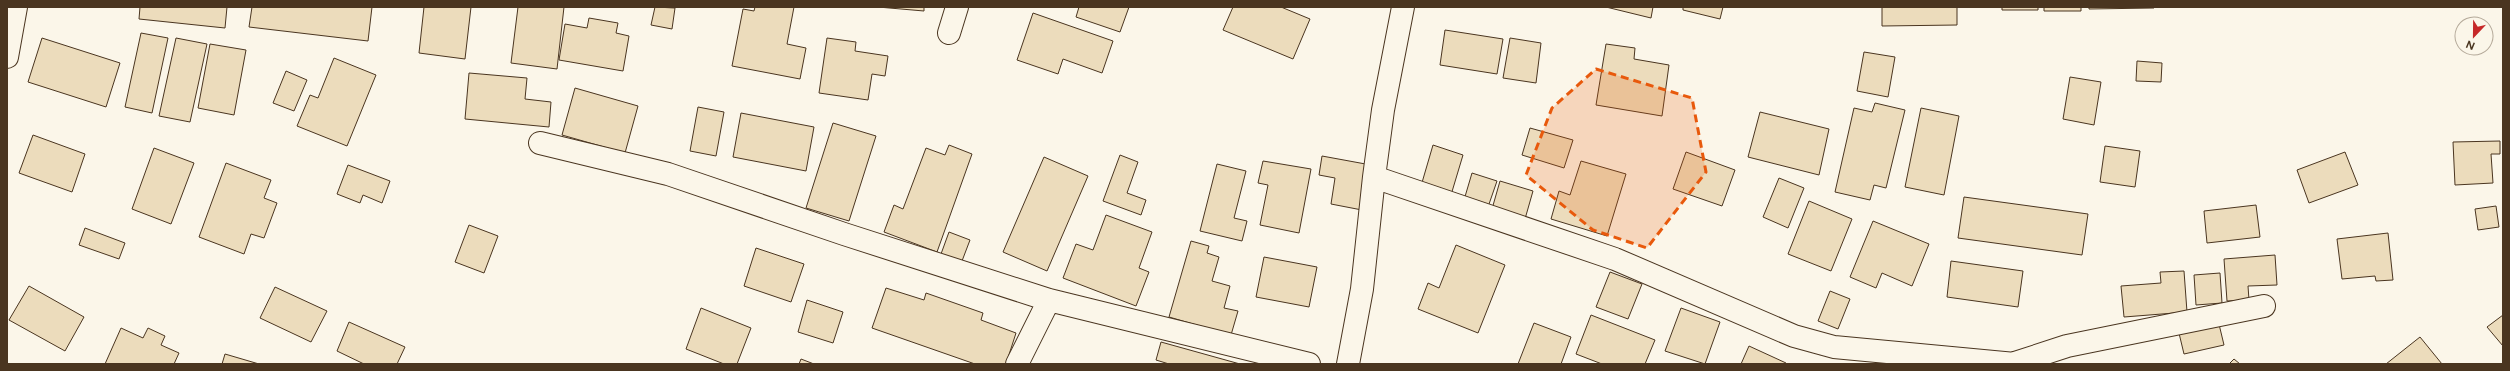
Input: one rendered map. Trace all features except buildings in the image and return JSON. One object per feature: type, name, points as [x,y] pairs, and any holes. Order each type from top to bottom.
[{"type":"street","points":[[7,57],[16,7]]},
{"type":"street","points":[[949,33],[957,7]]},
{"type":"street","points":[[1348,364],[1362,289],[1383,110],[1403,7]]},
{"type":"street","points":[[540,143],[668,174],[844,234],[1049,300],[1309,364]]},
{"type":"street","points":[[1374,177],[1615,259],[1794,336],[1834,348],[2015,364],[2067,346],[2264,306]]},
{"type":"street","points":[[1017,364],[1049,300]]},
{"type":"highlighted area","points":[[1596,69],[1692,98],[1706,172],[1647,248],[1593,230],[1526,175],[1552,108]]}]
